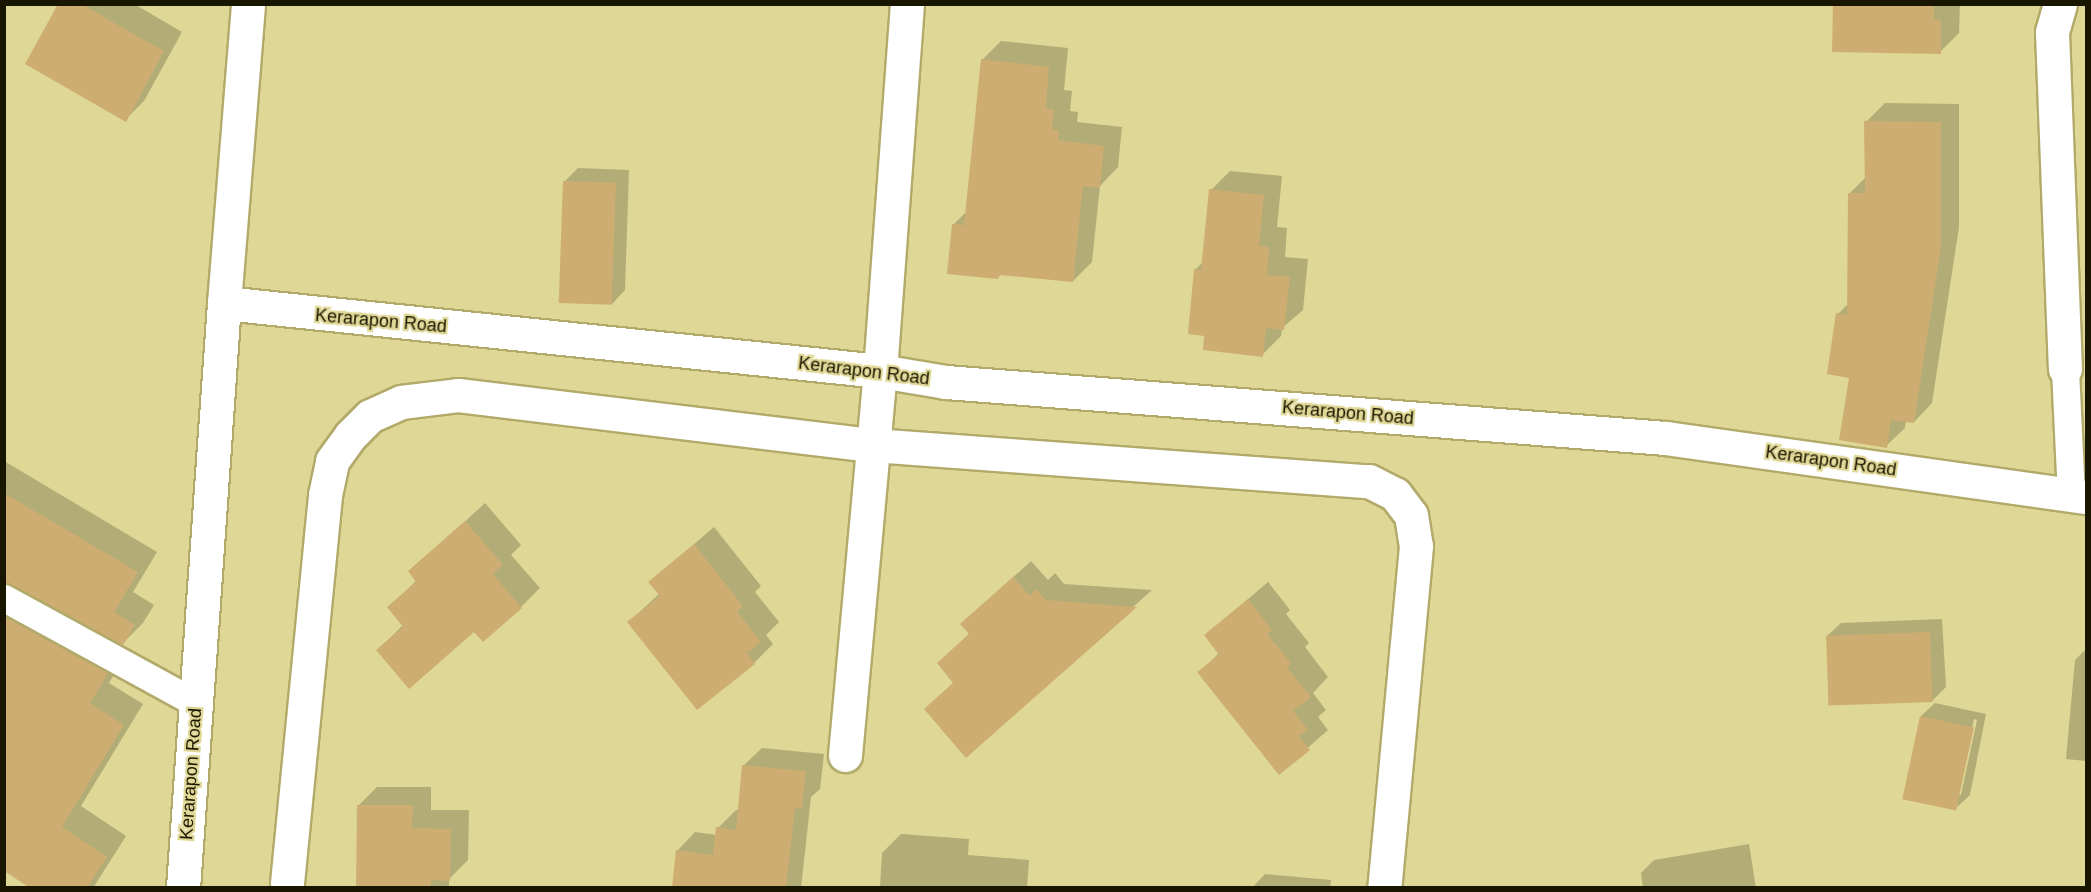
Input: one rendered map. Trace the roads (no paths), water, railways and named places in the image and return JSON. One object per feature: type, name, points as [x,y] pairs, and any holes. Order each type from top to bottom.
[{"type":"street","points":[[224,303],[248,4]]},
{"type":"street","points":[[845,755],[880,371],[907,4]]},
{"type":"street","points":[[2060,4],[2052,32],[2065,369]]},
{"type":"street","name":"Kerarapon Road","points":[[183,888],[224,303],[880,371],[946,382],[1665,438],[2079,496]]},
{"type":"street","points":[[287,883],[325,495],[332,462],[350,436],[370,416],[401,402],[458,395],[873,445],[1369,481],[1395,494],[1411,515],[1416,546],[1384,888]]},
{"type":"lane","points":[[2065,369],[2079,496]]},
{"type":"lane","points":[[4,598],[196,703]]}]
